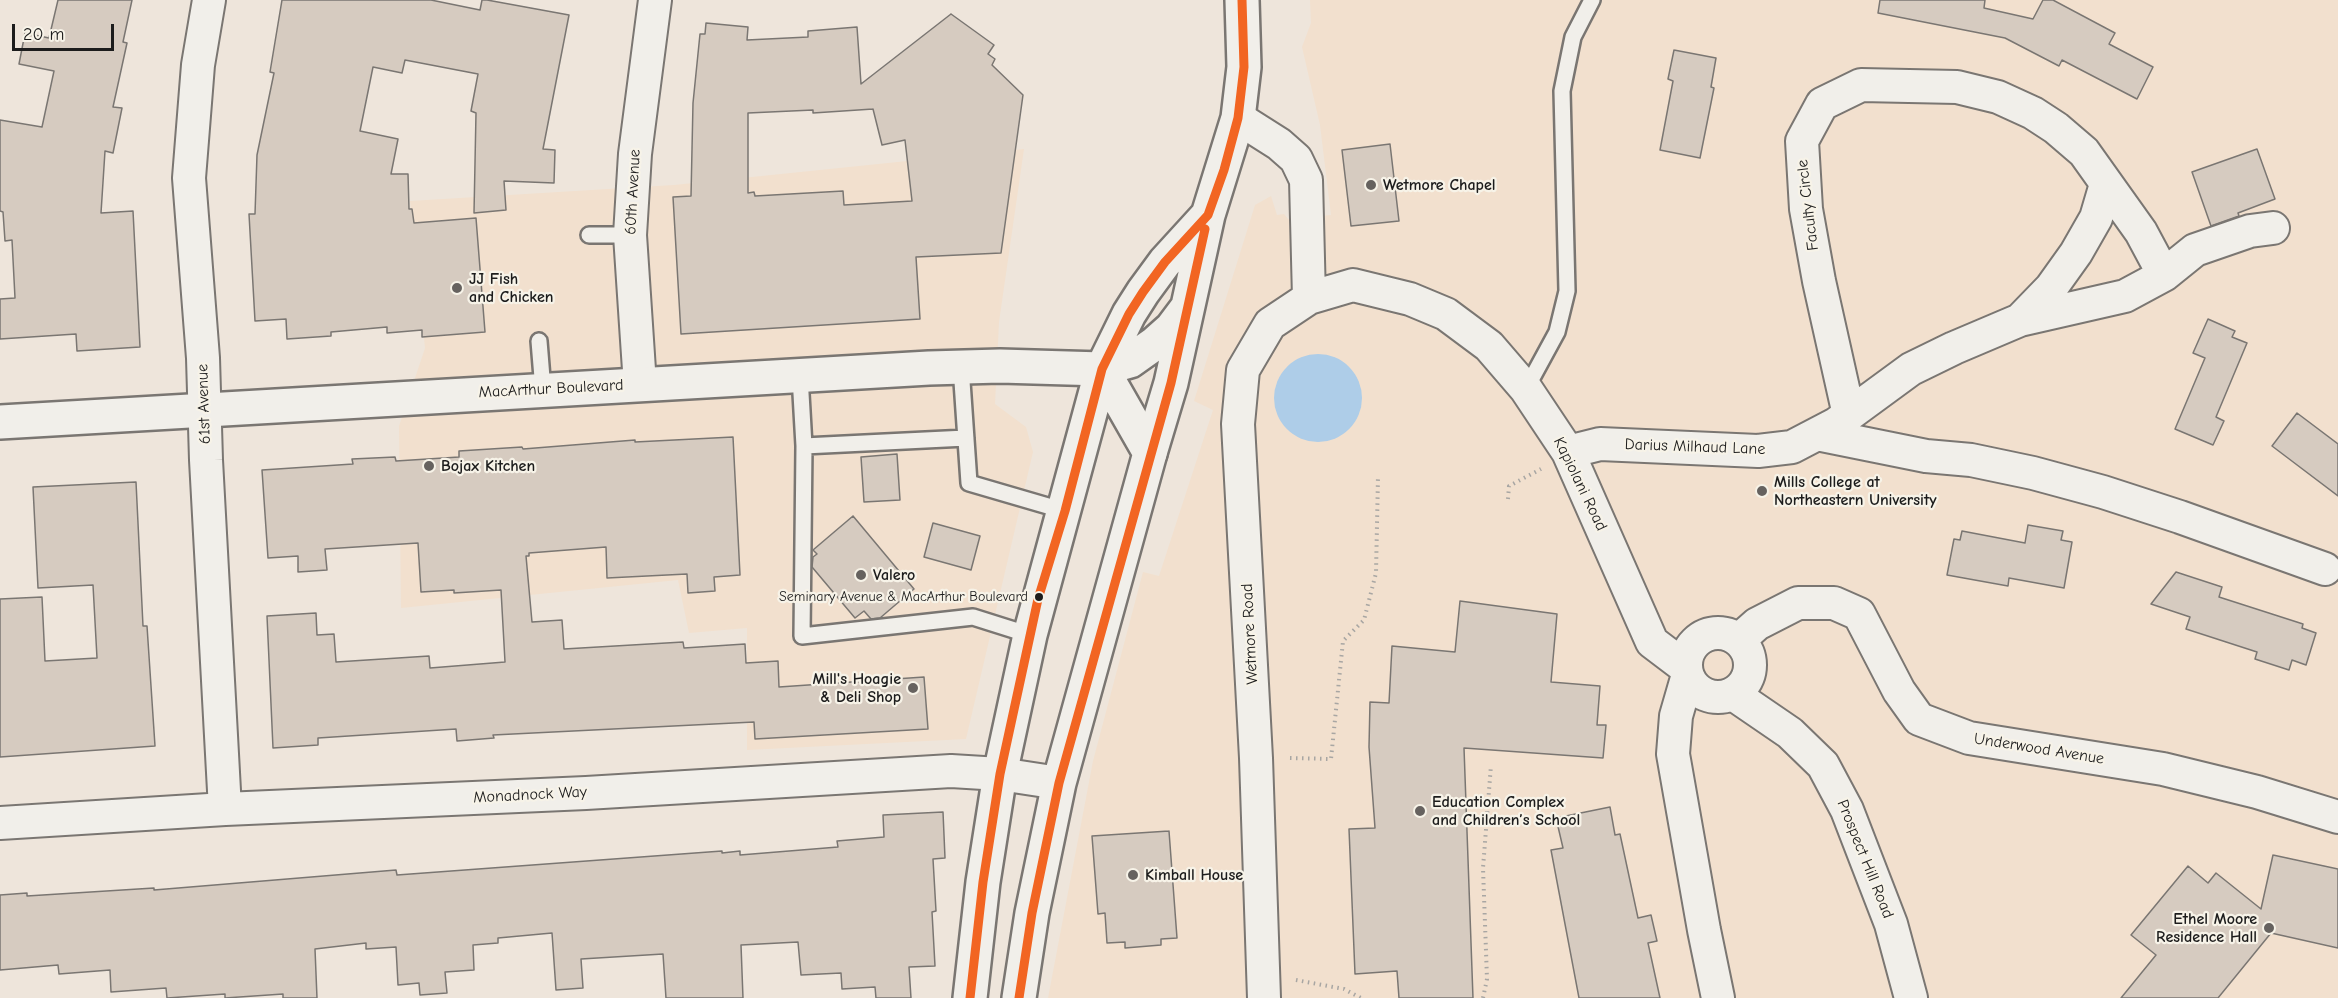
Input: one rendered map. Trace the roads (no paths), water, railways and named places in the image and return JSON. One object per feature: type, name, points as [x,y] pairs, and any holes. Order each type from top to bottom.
[{"type":"main road","name":"MacArthur Boulevard","points":[[1019,998],[1032,913],[1059,783],[1171,383],[1208,215],[1238,118],[1244,67],[1242,0]]},
{"type":"main road","name":"MacArthur Boulevard","points":[[1102,369],[1143,292],[1165,262],[1208,215]]},
{"type":"main road","name":"MacArthur Boulevard","points":[[0,422],[961,367],[1102,369],[1130,361],[1155,344],[1172,328],[1187,308]]},
{"type":"main road","points":[[1102,369],[1150,453]]},
{"type":"main road","points":[[970,998],[982,882],[1000,774],[1029,634],[1065,511],[1102,369]]},
{"type":"street","name":"61st Avenue","points":[[209,0],[198,65],[189,178],[203,358],[225,809]]},
{"type":"street","name":"60th Avenue","points":[[640,385],[630,236],[635,154],[655,0]]},
{"type":"street","name":"Faculty Circle","points":[[1849,415],[1819,281],[1806,209],[1802,141],[1822,104],[1861,85],[1957,87],[1998,97],[2033,113],[2056,128],[2084,152],[2141,232],[2164,275]]},
{"type":"street","points":[[1238,118],[1279,144],[1296,159],[1306,180],[1309,298]]},
{"type":"street","points":[[2020,320],[2051,288],[2076,254],[2096,218],[2106,184]]},
{"type":"street","name":"Darius Milhaud Lane","points":[[1559,458],[1600,444],[1758,451],[1792,447],[1849,415],[1911,369],[1954,348],[2020,320],[2125,296],[2164,275],[2195,250],[2250,231],[2273,228]]},
{"type":"street","name":"Kapiolani Road","points":[[1309,298],[1353,285],[1410,299],[1446,314],[1489,346],[1526,389],[1652,642],[1686,672]]},
{"type":"street","name":"Wetmore Road","points":[[1263,986],[1256,758],[1238,424],[1243,370],[1270,324],[1309,298]]},
{"type":"street","points":[[1817,434],[1926,456],[1971,460],[2033,473],[2103,492],[2180,517],[2325,569]]},
{"type":"street","name":"Underwood Avenue","points":[[1738,640],[1757,624],[1797,603],[1834,603],[1859,614],[1899,691],[1919,720],[1969,738],[2163,769],[2257,792],[2338,817]]},
{"type":"street","points":[[1686,672],[1699,692],[1716,698],[1733,694],[1748,678],[1751,668],[1746,647],[1729,634],[1708,634],[1698,639],[1686,656],[1686,672],[1676,716],[1673,754],[1718,998]]},
{"type":"street","name":"Prospect Hill Road","points":[[1733,694],[1790,733],[1823,765],[1847,810],[1891,924],[1911,998]]},
{"type":"street","name":"Monadnock Way","points":[[0,823],[225,809],[586,793],[951,771],[1000,774],[1059,783]]},
{"type":"lane","points":[[1526,389],[1557,332],[1567,291],[1562,91],[1573,37],[1592,0]]},
{"type":"lane","points":[[589,235],[630,236]]},
{"type":"lane","points":[[539,341],[543,390]]},
{"type":"lane","points":[[961,367],[969,483],[1065,511]]},
{"type":"lane","points":[[800,376],[804,446],[802,636],[973,617],[1029,634]]},
{"type":"lane","points":[[804,446],[966,438]]},
{"type":"water","points":[[1318,354],[1335,358],[1349,367],[1358,381],[1362,398],[1358,415],[1349,429],[1335,438],[1318,442],[1301,438],[1287,429],[1278,415],[1274,398],[1278,381],[1287,367],[1301,358]]},
{"type":"place","name":"Wetmore Chapel","points":[[1371,185]]},
{"type":"place","name":"JJ Fish and Chicken","points":[[457,288]]},
{"type":"place","name":"Bojax Kitchen","points":[[429,466]]},
{"type":"place","name":"Mills College at Northeastern University","points":[[1762,491]]},
{"type":"place","name":"Valero","points":[[861,575]]},
{"type":"place","name":"Seminary Avenue & MacArthur Boulevard","points":[[1039,597]]},
{"type":"place","name":"Mill's Hoagie & Deli Shop","points":[[913,688]]},
{"type":"place","name":"Education Complex and Children’s School","points":[[1420,811]]},
{"type":"place","name":"Kimball House","points":[[1133,875]]},
{"type":"place","name":"Ethel Moore Residence Hall","points":[[2269,928]]}]
